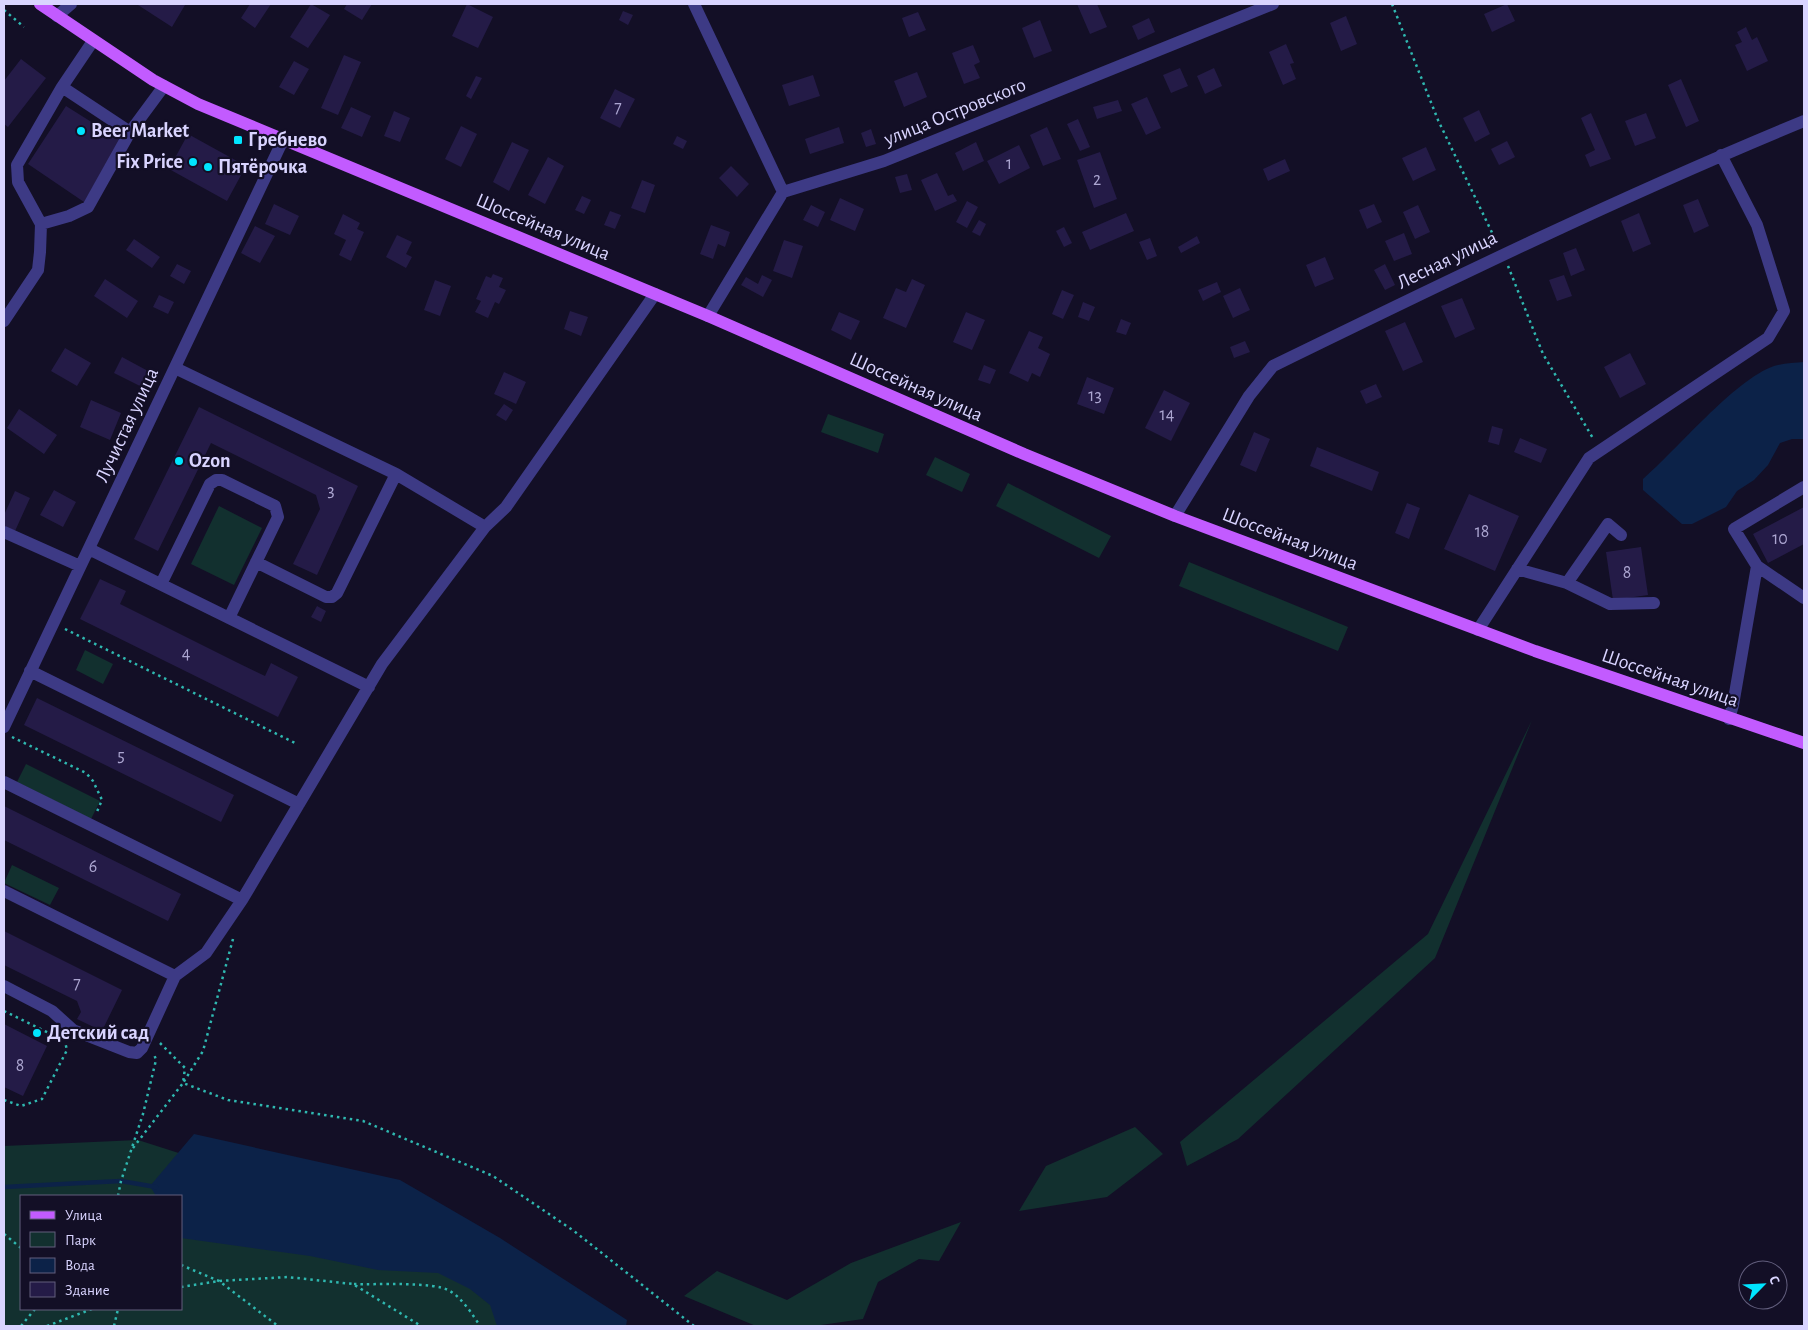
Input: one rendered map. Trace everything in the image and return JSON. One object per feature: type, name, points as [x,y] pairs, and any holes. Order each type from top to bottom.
[{"type":"main road","name":"Шоссейная улица","points":[[40,4],[93,41],[164,86],[283,140],[708,316],[1015,450],[1175,516],[1478,630],[1729,719],[1804,743]]},
{"type":"street","points":[[57,16],[71,4]]},
{"type":"street","points":[[694,4],[784,192],[708,316]]},
{"type":"street","name":"улица Островского","points":[[784,192],[884,161],[1273,4]]},
{"type":"street","points":[[4,321],[38,270],[41,224],[18,182],[17,164],[62,87],[93,41]]},
{"type":"street","points":[[41,224],[68,216],[88,207],[130,132],[164,86]]},
{"type":"street","points":[[62,87],[130,132]]},
{"type":"street","name":"Лесная улица","points":[[1175,516],[1249,396],[1273,366],[1503,254],[1721,155],[1804,121]]},
{"type":"street","name":"Лучистая улица","points":[[4,727],[283,140]]},
{"type":"street","points":[[1478,630],[1589,458],[1768,338],[1784,311],[1757,225],[1721,155]]},
{"type":"street","points":[[4,986],[52,1011],[73,1030],[129,1052],[137,1052],[142,1048],[175,976],[206,953],[242,900],[382,664],[485,527],[506,507],[655,294]]},
{"type":"street","points":[[175,368],[396,474],[485,527]]},
{"type":"street","points":[[256,562],[326,597],[332,597],[337,592],[396,474]]},
{"type":"street","points":[[161,584],[210,484],[216,480],[222,480],[275,506],[278,511],[278,518],[228,618]]},
{"type":"street","points":[[1804,487],[1734,529],[1757,566],[1804,598]]},
{"type":"street","points":[[1567,583],[1608,524],[1621,535]]},
{"type":"street","points":[[4,532],[80,566]]},
{"type":"street","points":[[89,549],[369,687]]},
{"type":"street","points":[[1729,719],[1757,566]]},
{"type":"street","points":[[1517,570],[1567,583],[1610,604],[1654,603]]},
{"type":"street","points":[[30,671],[299,804]]},
{"type":"street","points":[[4,782],[242,900]]},
{"type":"street","points":[[4,891],[175,976]]},
{"type":"path","points":[[1392,4],[1438,120],[1503,254],[1543,354],[1595,441],[1589,458]]},
{"type":"path","points":[[4,10],[24,27]]},
{"type":"path","points":[[53,623],[294,743]]},
{"type":"path","points":[[4,733],[89,776],[102,800],[91,825]]},
{"type":"path","points":[[131,1152],[183,1083],[203,1051],[234,934]]},
{"type":"path","points":[[4,1011],[64,1041],[67,1045],[42,1099],[21,1106],[4,1100]]},
{"type":"path","points":[[149,1033],[170,1050],[185,1068],[183,1083]]},
{"type":"path","points":[[118,1195],[143,1114],[156,1060],[149,1033]]},
{"type":"path","points":[[183,1083],[228,1100],[363,1121],[493,1176],[574,1231],[694,1326]]},
{"type":"path","points":[[4,1234],[20,1247]]},
{"type":"path","points":[[182,1265],[220,1281],[278,1326]]},
{"type":"path","points":[[182,1288],[220,1281],[287,1277],[353,1284],[422,1285],[450,1290],[465,1305],[480,1326]]},
{"type":"path","points":[[353,1284],[421,1326]]},
{"type":"path","points":[[21,1326],[34,1310]]},
{"type":"path","points":[[114,1326],[118,1310]]},
{"type":"path","points":[[47,1326],[82,1311]]},
{"type":"green space","points":[[828,414],[884,434],[878,453],[821,432]]},
{"type":"green space","points":[[935,457],[970,474],[962,492],[926,475]]},
{"type":"green space","points":[[1008,483],[1111,536],[1099,558],[996,506]]},
{"type":"green space","points":[[219,506],[262,528],[234,585],[191,564]]},
{"type":"green space","points":[[1189,562],[1348,627],[1338,651],[1179,586]]},
{"type":"green space","points":[[85,650],[113,664],[103,684],[76,670]]},
{"type":"green space","points":[[1532,720],[1435,958],[1238,1139],[1187,1166],[1180,1142],[1428,934]]},
{"type":"green space","points":[[26,764],[100,801],[91,819],[17,782]]},
{"type":"green space","points":[[12,865],[59,888],[50,905],[4,883]]},
{"type":"green space","points":[[1135,1127],[1163,1154],[1107,1197],[1019,1211],[1046,1166]]},
{"type":"green space","points":[[138,1140],[288,1188],[583,1326],[4,1326],[4,1146]]},
{"type":"green space","points":[[961,1222],[939,1261],[919,1259],[878,1282],[863,1319],[814,1326],[756,1326],[684,1296],[717,1271],[787,1300],[851,1263]]},
{"type":"water","points":[[1804,362],[1804,439],[1792,439],[1780,443],[1768,465],[1754,480],[1737,491],[1726,507],[1692,524],[1682,524],[1643,490],[1643,479],[1741,385],[1774,366]]},
{"type":"water","points":[[194,1134],[400,1180],[500,1238],[627,1320],[626,1326],[497,1326],[490,1305],[470,1289],[438,1273],[378,1270],[310,1256],[182,1238],[182,1195],[155,1195],[150,1186]]},
{"type":"building","points":[[139,4],[183,4],[185,5],[172,27]]},
{"type":"building","points":[[250,4],[271,4],[255,28],[241,18]]},
{"type":"building","points":[[311,4],[330,15],[308,48],[290,37]]},
{"type":"building","points":[[347,4],[372,4],[362,20],[344,9]]},
{"type":"building","points":[[467,4],[493,17],[478,48],[452,36]]},
{"type":"building","points":[[1077,4],[1097,4],[1107,27],[1090,34]]},
{"type":"building","points":[[1507,4],[1515,21],[1492,32],[1484,14]]},
{"type":"building","points":[[623,11],[633,15],[628,25],[619,20]]},
{"type":"building","points":[[918,12],[926,30],[909,37],[902,18]]},
{"type":"building","points":[[1346,16],[1357,44],[1341,51],[1330,23]]},
{"type":"building","points":[[1149,18],[1155,32],[1138,40],[1132,26]]},
{"type":"building","points":[[1040,20],[1052,51],[1034,58],[1022,28]]},
{"type":"building","points":[[1746,27],[1752,40],[1757,37],[1768,61],[1747,71],[1735,45],[1742,42],[1737,32]]},
{"type":"building","points":[[1286,44],[1294,63],[1290,64],[1296,79],[1283,85],[1269,52]]},
{"type":"building","points":[[973,45],[980,62],[974,65],[980,78],[964,84],[952,53]]},
{"type":"building","points":[[344,55],[361,62],[338,115],[321,108]]},
{"type":"building","points":[[21,59],[46,78],[8,127],[4,124],[4,81]]},
{"type":"building","points":[[294,61],[309,69],[294,95],[279,87]]},
{"type":"building","points":[[1180,68],[1188,86],[1171,93],[1163,75]]},
{"type":"building","points":[[1214,68],[1222,86],[1205,94],[1197,76]]},
{"type":"building","points":[[917,72],[927,97],[904,107],[894,81]]},
{"type":"building","points":[[813,75],[820,96],[789,106],[782,85]]},
{"type":"building","points":[[476,76],[482,78],[471,99],[466,96]]},
{"type":"building","points":[[1681,79],[1699,121],[1686,127],[1668,85]]},
{"type":"building","points":[[615,89],[635,99],[620,128],[600,118]]},
{"type":"building","points":[[1147,97],[1161,128],[1146,135],[1131,104]]},
{"type":"building","points":[[1118,100],[1122,111],[1097,119],[1093,107]]},
{"type":"building","points":[[66,106],[120,140],[84,202],[28,164]]},
{"type":"building","points":[[351,107],[371,116],[362,137],[341,128]]},
{"type":"building","points":[[1479,110],[1490,134],[1475,142],[1463,118]]},
{"type":"building","points":[[394,111],[410,118],[400,142],[384,136]]},
{"type":"building","points":[[1591,113],[1611,159],[1590,167],[1585,155],[1595,150],[1581,118]]},
{"type":"building","points":[[1646,113],[1656,138],[1635,146],[1625,121]]},
{"type":"building","points":[[1078,119],[1090,147],[1080,151],[1067,124]]},
{"type":"building","points":[[461,126],[477,134],[461,167],[445,159]]},
{"type":"building","points":[[839,127],[844,143],[810,154],[805,139]]},
{"type":"building","points":[[1047,127],[1061,159],[1043,166],[1030,135]]},
{"type":"building","points":[[871,129],[876,144],[866,147],[861,133]]},
{"type":"building","name":"Пятёрочка","points":[[188,134],[246,166],[227,201],[169,169]]},
{"type":"building","points":[[677,136],[687,141],[683,149],[673,144]]},
{"type":"building","points":[[1507,141],[1515,157],[1499,165],[1491,149]]},
{"type":"building","points":[[512,142],[529,150],[509,191],[493,182]]},
{"type":"building","points":[[976,142],[984,161],[963,171],[955,153]]},
{"type":"building","points":[[1019,145],[1030,168],[999,184],[987,161]]},
{"type":"building","points":[[1426,147],[1436,170],[1413,181],[1402,158]]},
{"type":"building","points":[[1100,152],[1117,199],[1094,208],[1077,160]]},
{"type":"building","points":[[548,157],[564,166],[545,204],[528,195]]},
{"type":"building","points":[[1285,159],[1290,171],[1268,181],[1263,169]]},
{"type":"building","points":[[731,166],[749,184],[737,197],[719,178]]},
{"type":"building","points":[[937,173],[948,196],[953,194],[957,201],[935,211],[921,180]]},
{"type":"building","points":[[907,174],[912,190],[900,193],[895,177]]},
{"type":"building","points":[[642,180],[655,185],[645,213],[631,208]]},
{"type":"building","points":[[582,196],[591,200],[584,214],[575,210]]},
{"type":"building","points":[[840,198],[864,209],[855,231],[830,220]]},
{"type":"building","points":[[1698,199],[1709,226],[1694,233],[1683,205]]},
{"type":"building","points":[[967,201],[978,207],[967,228],[956,222]]},
{"type":"building","points":[[274,204],[299,216],[290,235],[265,224]]},
{"type":"building","points":[[1374,204],[1382,222],[1367,229],[1359,210]]},
{"type":"building","points":[[811,205],[825,212],[818,227],[803,220]]},
{"type":"building","points":[[1418,205],[1430,232],[1415,239],[1403,212]]},
{"type":"building","points":[[610,211],[621,215],[615,229],[604,225]]},
{"type":"building","points":[[1126,213],[1134,231],[1090,250],[1082,232]]},
{"type":"building","points":[[1639,213],[1651,244],[1633,252],[1621,221]]},
{"type":"building","points":[[343,214],[360,223],[357,229],[364,232],[351,261],[339,255],[346,240],[334,234]]},
{"type":"building","points":[[979,220],[986,224],[980,236],[972,232]]},
{"type":"building","points":[[711,225],[730,232],[725,247],[718,244],[713,259],[700,254]]},
{"type":"building","points":[[255,226],[275,236],[260,263],[241,253]]},
{"type":"building","points":[[1064,227],[1072,243],[1064,247],[1056,231]]},
{"type":"building","points":[[1404,233],[1412,254],[1394,261],[1385,241]]},
{"type":"building","points":[[397,235],[412,242],[406,254],[412,257],[406,268],[386,257]]},
{"type":"building","points":[[1197,236],[1200,243],[1181,253],[1178,247]]},
{"type":"building","points":[[1150,238],[1157,256],[1147,260],[1139,242]]},
{"type":"building","points":[[134,239],[160,257],[152,268],[126,250]]},
{"type":"building","points":[[784,240],[803,246],[792,278],[773,271]]},
{"type":"building","points":[[1576,248],[1585,270],[1571,276],[1563,253]]},
{"type":"building","points":[[1325,257],[1334,279],[1315,287],[1306,265]]},
{"type":"building","points":[[177,264],[191,271],[184,284],[170,276]]},
{"type":"building","points":[[1385,264],[1395,285],[1385,290],[1374,270]]},
{"type":"building","points":[[493,274],[503,278],[499,287],[506,290],[499,304],[495,302],[488,318],[475,312],[481,301],[476,299],[486,276],[491,278]]},
{"type":"building","points":[[762,275],[772,280],[763,297],[741,285],[746,277],[758,284]]},
{"type":"building","points":[[1564,275],[1572,296],[1557,301],[1549,280]]},
{"type":"building","points":[[105,279],[138,301],[127,318],[94,296]]},
{"type":"building","points":[[912,279],[925,285],[906,328],[883,318],[896,288],[906,292]]},
{"type":"building","points":[[435,280],[451,286],[440,316],[424,310]]},
{"type":"building","points":[[1217,282],[1221,292],[1203,301],[1198,290]]},
{"type":"building","points":[[1240,288],[1250,310],[1233,318],[1223,296]]},
{"type":"building","points":[[1062,290],[1074,295],[1063,319],[1052,314]]},
{"type":"building","points":[[159,295],[174,302],[168,314],[153,307]]},
{"type":"building","points":[[1462,298],[1475,329],[1455,338],[1441,306]]},
{"type":"building","points":[[1083,302],[1095,307],[1089,321],[1078,317]]},
{"type":"building","points":[[570,311],[588,317],[581,336],[564,329]]},
{"type":"building","points":[[839,312],[860,321],[851,340],[831,330]]},
{"type":"building","points":[[966,312],[985,320],[972,350],[953,342]]},
{"type":"building","points":[[1121,319],[1131,323],[1126,335],[1116,332]]},
{"type":"building","points":[[1405,322],[1423,362],[1403,371],[1385,331]]},
{"type":"building","points":[[1029,331],[1043,337],[1038,348],[1050,354],[1040,377],[1032,373],[1028,382],[1009,373]]},
{"type":"building","points":[[1245,341],[1250,352],[1234,358],[1230,347]]},
{"type":"building","points":[[65,348],[91,363],[77,386],[51,371]]},
{"type":"building","points":[[1630,353],[1646,384],[1620,398],[1604,367]]},
{"type":"building","points":[[122,357],[148,371],[140,386],[114,373]]},
{"type":"building","points":[[984,365],[996,370],[990,384],[978,380]]},
{"type":"building","points":[[504,372],[526,382],[516,404],[494,394]]},
{"type":"building","points":[[1087,377],[1114,388],[1104,414],[1077,404]]},
{"type":"building","points":[[1376,384],[1382,397],[1366,404],[1360,391]]},
{"type":"building","points":[[1164,390],[1190,403],[1171,441],[1145,428]]},
{"type":"building","points":[[91,400],[121,413],[110,440],[80,427]]},
{"type":"building","points":[[504,404],[513,410],[506,421],[496,415]]},
{"type":"building","points":[[199,407],[358,486],[317,575],[293,564],[320,509],[316,495],[211,443],[158,551],[134,539]]},
{"type":"building","points":[[19,409],[57,435],[44,454],[7,428]]},
{"type":"building","points":[[1492,426],[1503,429],[1499,445],[1488,442]]},
{"type":"building","points":[[1254,432],[1270,439],[1256,472],[1240,465]]},
{"type":"building","points":[[1520,438],[1547,449],[1541,463],[1514,452]]},
{"type":"building","points":[[1317,447],[1379,472],[1372,491],[1310,466]]},
{"type":"building","points":[[54,490],[76,502],[63,527],[40,515]]},
{"type":"building","points":[[15,491],[30,498],[15,531],[4,526],[4,515]]},
{"type":"building","points":[[1469,494],[1519,516],[1495,571],[1444,549]]},
{"type":"building","points":[[1407,503],[1420,508],[1409,539],[1395,533]]},
{"type":"building","points":[[1804,507],[1804,544],[1768,563],[1753,534]]},
{"type":"building","points":[[1641,547],[1648,595],[1613,600],[1606,552]]},
{"type":"building","points":[[100,579],[126,591],[120,604],[236,662],[265,676],[271,663],[298,677],[278,717],[80,619]]},
{"type":"building","points":[[317,606],[326,611],[321,622],[311,617]]},
{"type":"building","points":[[37,698],[234,795],[221,822],[24,725]]},
{"type":"building","points":[[4,806],[181,894],[168,921],[4,840]]},
{"type":"building","points":[[4,931],[122,990],[102,1031],[77,1019],[81,1012],[77,1001],[4,965]]},
{"type":"building","points":[[4,1024],[47,1046],[23,1096],[4,1087]]},
{"type":"waterway","points":[[4,1187],[121,1181],[156,1187]]},
{"type":"place","name":"Beer Market","points":[[81,131]]},
{"type":"place","name":"Гребнево","points":[[238,140]]},
{"type":"place","name":"Fix Price","points":[[193,162]]},
{"type":"place","name":"Пятёрочка","points":[[208,167]]},
{"type":"place","name":"Ozon","points":[[179,461]]},
{"type":"place","name":"Детский сад","points":[[37,1033]]}]
